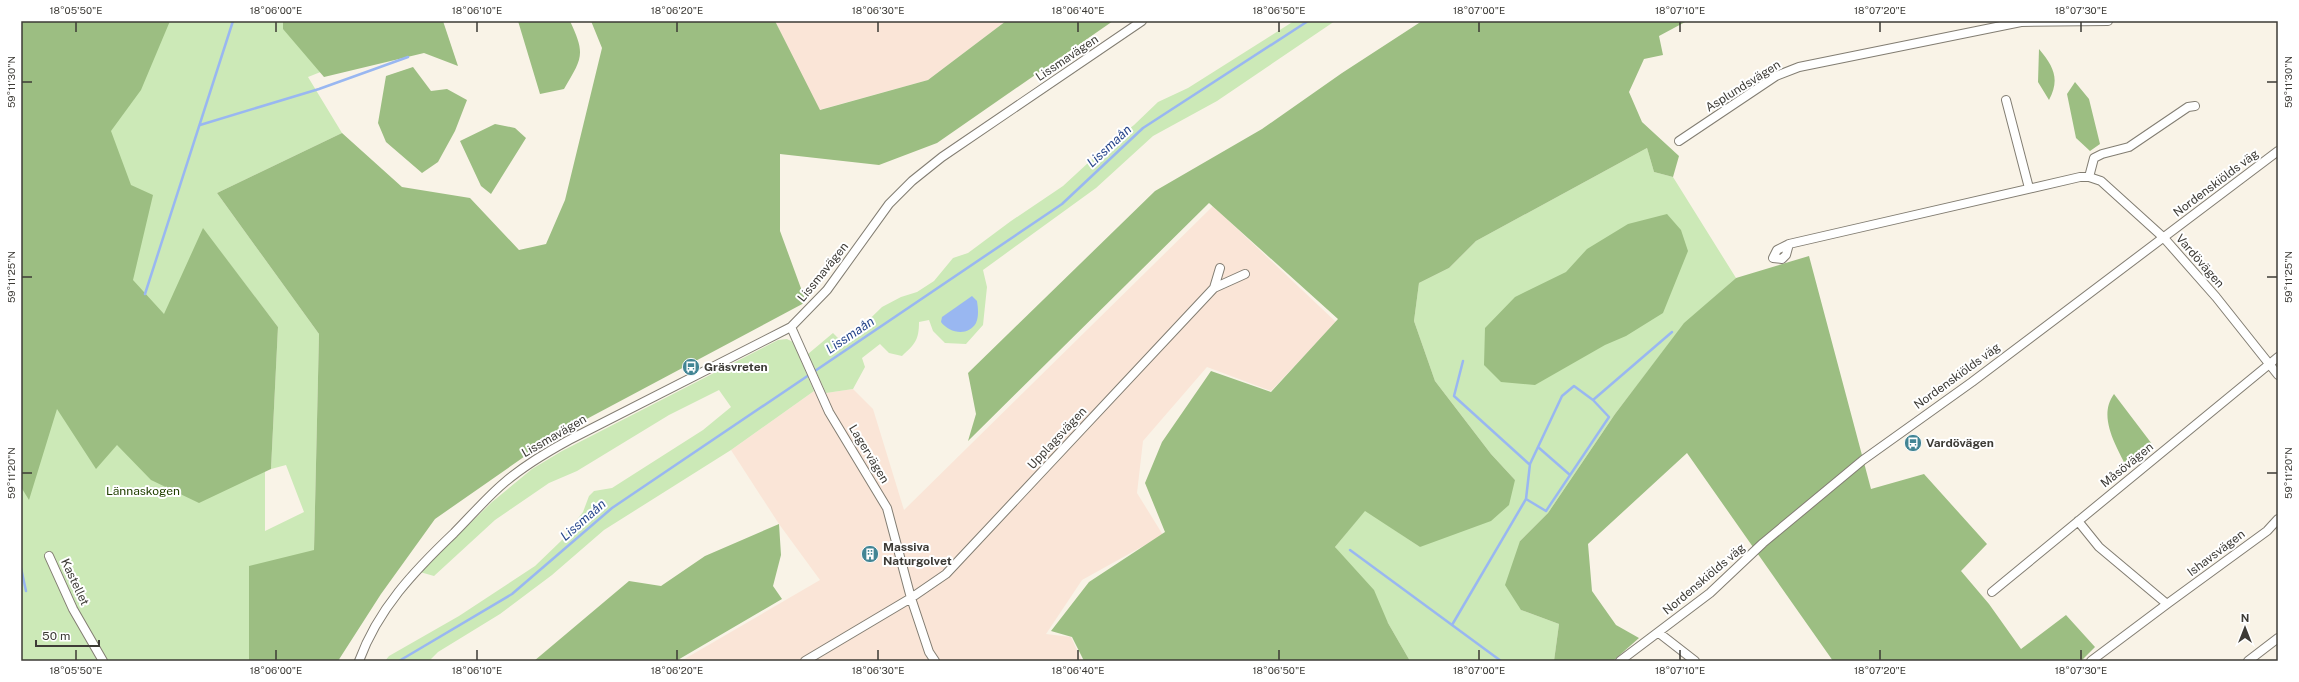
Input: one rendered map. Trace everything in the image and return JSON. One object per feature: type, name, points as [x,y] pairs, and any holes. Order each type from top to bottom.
[{"type":"street","name":"Lissmavägen","points":[[359,661],[367,639],[388,603],[416,570],[506,482],[537,458],[569,440],[791,327],[827,290],[889,204],[912,181],[942,157],[1142,21]]},
{"type":"street","name":"Asplundsvägen","points":[[1679,141],[1776,76],[1799,68],[2021,22],[2108,21]]},
{"type":"street","points":[[2006,100],[2029,188]]},
{"type":"street","points":[[1789,244],[2029,188],[2089,177],[2094,158],[2102,154],[2129,147],[2188,107],[2195,106]]},
{"type":"street","name":"Nordenskiölds väg","points":[[1620,661],[1710,593],[1764,543],[1863,460],[2164,238],[2278,151]]},
{"type":"street","name":"Vardövägen","points":[[2089,177],[2101,181],[2164,238],[2216,297],[2278,376]]},
{"type":"street","points":[[1214,288],[1220,268]]},
{"type":"street","points":[[1214,288],[1245,274]]},
{"type":"street","name":"Upplagsvägen","points":[[911,598],[946,574],[1214,288]]},
{"type":"street","name":"Lagervägen","points":[[791,327],[830,412],[887,508],[911,598],[929,652],[935,661]]},
{"type":"street","name":"Måsövägen","points":[[1992,592],[2278,357]]},
{"type":"street","name":"Ishavsvägen","points":[[2091,661],[2266,531],[2278,519]]},
{"type":"street","points":[[2078,521],[2098,547],[2167,604]]},
{"type":"street","name":"Kastellet","points":[[49,556],[74,609],[103,661]]},
{"type":"street","points":[[805,661],[911,598]]},
{"type":"street","points":[[1659,633],[1695,661]]},
{"type":"street","points":[[2248,661],[2278,638]]},
{"type":"shaded area","points":[[775,21],[1006,21],[928,80],[819,110]]},
{"type":"shaded area","points":[[1213,206],[1336,322],[1271,391],[1207,367],[1143,441],[1137,493],[1163,535],[1082,580],[1046,634],[1071,637],[1082,661],[681,661],[820,580],[779,524],[731,450],[814,391],[826,393],[853,389],[873,409],[904,510]]},
{"type":"green space","name":"Lännaskogen","points":[[21,21],[416,21],[391,44],[308,77],[342,133],[217,193],[319,334],[314,550],[265,661],[21,661]],"holes":[[[216,246],[278,327],[271,469],[286,465],[304,512],[265,531],[265,322]]]},
{"type":"green space","points":[[21,21],[170,21],[141,90],[111,131],[131,185],[153,195],[133,280],[164,314],[203,228],[278,327],[271,469],[199,503],[151,480],[117,445],[96,469],[57,409],[29,500],[21,487]]},
{"type":"green space","points":[[283,21],[443,21],[458,66],[424,53],[324,77],[283,29]]},
{"type":"green space","points":[[518,21],[570,21],[580,49],[580,56],[575,70],[564,89],[540,94]]},
{"type":"green space","points":[[591,21],[775,21],[820,110],[928,80],[1006,21],[1113,21],[937,143],[879,165],[780,154],[780,231],[806,302],[551,438],[435,519],[381,594],[338,661],[249,661],[249,566],[314,550],[319,334],[217,193],[342,133],[402,187],[470,198],[519,250],[546,244],[565,200],[602,48]]},
{"type":"green space","points":[[1294,21],[1335,21],[1217,101],[1153,136],[1096,188],[983,270],[987,287],[983,325],[966,344],[945,343],[933,331],[929,320],[919,322],[917,338],[902,356],[889,353],[880,344],[862,358],[865,367],[853,389],[826,393],[808,354],[833,333],[844,344],[882,307],[901,297],[917,292],[934,281],[953,258],[968,253],[1011,221],[1063,186],[1101,151],[1134,125],[1158,102],[1188,88]]},
{"type":"green space","points":[[1422,21],[1687,21],[1659,36],[1663,55],[1644,59],[1629,92],[1642,122],[1679,156],[1673,177],[1654,172],[1647,148],[1476,241],[1449,268],[1419,283],[1414,321],[1435,381],[1491,454],[1515,480],[1509,505],[1491,521],[1420,547],[1365,511],[1335,547],[1374,590],[1388,623],[1410,661],[1084,661],[1072,637],[1051,631],[1089,582],[1165,532],[1145,483],[1162,442],[1211,371],[1271,392],[1338,319],[1209,203],[968,441],[976,414],[968,373],[1155,191],[1262,129],[1342,73]]},
{"type":"green space","points":[[2039,49],[2054,73],[2054,86],[2049,100],[2038,82]]},
{"type":"green space","points":[[413,67],[431,91],[447,89],[467,100],[455,131],[438,162],[422,173],[386,142],[378,123],[386,76]]},
{"type":"green space","points":[[2075,82],[2089,99],[2100,144],[2090,151],[2076,138],[2067,94]]},
{"type":"green space","points":[[495,124],[515,128],[526,138],[491,194],[481,186],[460,141]]},
{"type":"green space","points":[[1647,148],[1654,172],[1673,177],[1736,278],[1684,324],[1615,414],[1548,513],[1520,541],[1521,610],[1559,624],[1554,661],[1410,661],[1388,623],[1335,547],[1365,510],[1420,547],[1515,480],[1491,454],[1435,381],[1414,321],[1419,283],[1449,268],[1476,241]]},
{"type":"green space","points":[[1667,214],[1681,230],[1688,251],[1663,313],[1626,336],[1605,345],[1535,385],[1501,382],[1484,365],[1485,328],[1515,297],[1566,272],[1587,249],[1628,224]]},
{"type":"green space","points":[[1809,256],[1871,489],[1924,474],[1987,544],[1961,571],[1989,604],[2021,649],[2066,615],[2095,647],[2081,661],[1833,661],[1687,453],[1588,544],[1592,591],[1616,625],[1639,638],[1613,661],[1554,661],[1559,624],[1521,610],[1505,585],[1520,541],[1548,513],[1615,414],[1684,323],[1736,278]]},
{"type":"green space","points":[[787,339],[793,342],[814,391],[731,450],[604,530],[552,575],[500,614],[438,652],[429,661],[385,661],[389,656],[459,616],[535,566],[561,541],[583,512],[589,496],[594,491],[612,488],[703,430],[731,407],[719,390],[669,415],[577,471],[549,483],[495,520],[434,576],[420,572],[492,502],[532,469],[562,451],[778,340]]},
{"type":"green space","points":[[2114,394],[2155,448],[2128,470],[2114,442],[2108,422],[2107,412],[2109,403]]},
{"type":"green space","points":[[779,524],[781,555],[773,586],[782,599],[676,661],[534,661],[629,581],[661,586],[705,556]]},
{"type":"water","points":[[972,296],[977,301],[978,312],[978,318],[973,327],[964,332],[958,332],[944,326],[941,322],[942,317]]},
{"type":"waterway","points":[[145,294],[233,21]]},
{"type":"waterway","name":"Lissmaån","points":[[399,661],[512,594],[612,508],[1062,204],[1143,128],[1308,21]]},
{"type":"waterway","points":[[200,125],[319,89],[408,57]]},
{"type":"waterway","points":[[1526,499],[1546,511],[1609,417],[1593,400],[1672,332]]},
{"type":"waterway","points":[[1463,361],[1454,396],[1529,464]]},
{"type":"waterway","points":[[1452,625],[1526,499],[1530,464],[1562,396],[1574,386],[1593,400]]},
{"type":"waterway","points":[[1538,447],[1570,475]]},
{"type":"waterway","points":[[1350,550],[1501,661]]},
{"type":"waterway","points":[[21,568],[26,591]]},
{"type":"place","name":"Gräsvreten","points":[[691,367]]},
{"type":"place","name":"Vardövägen","points":[[1913,443]]},
{"type":"place","name":"Massiva Naturgolvet","points":[[870,554]]}]
